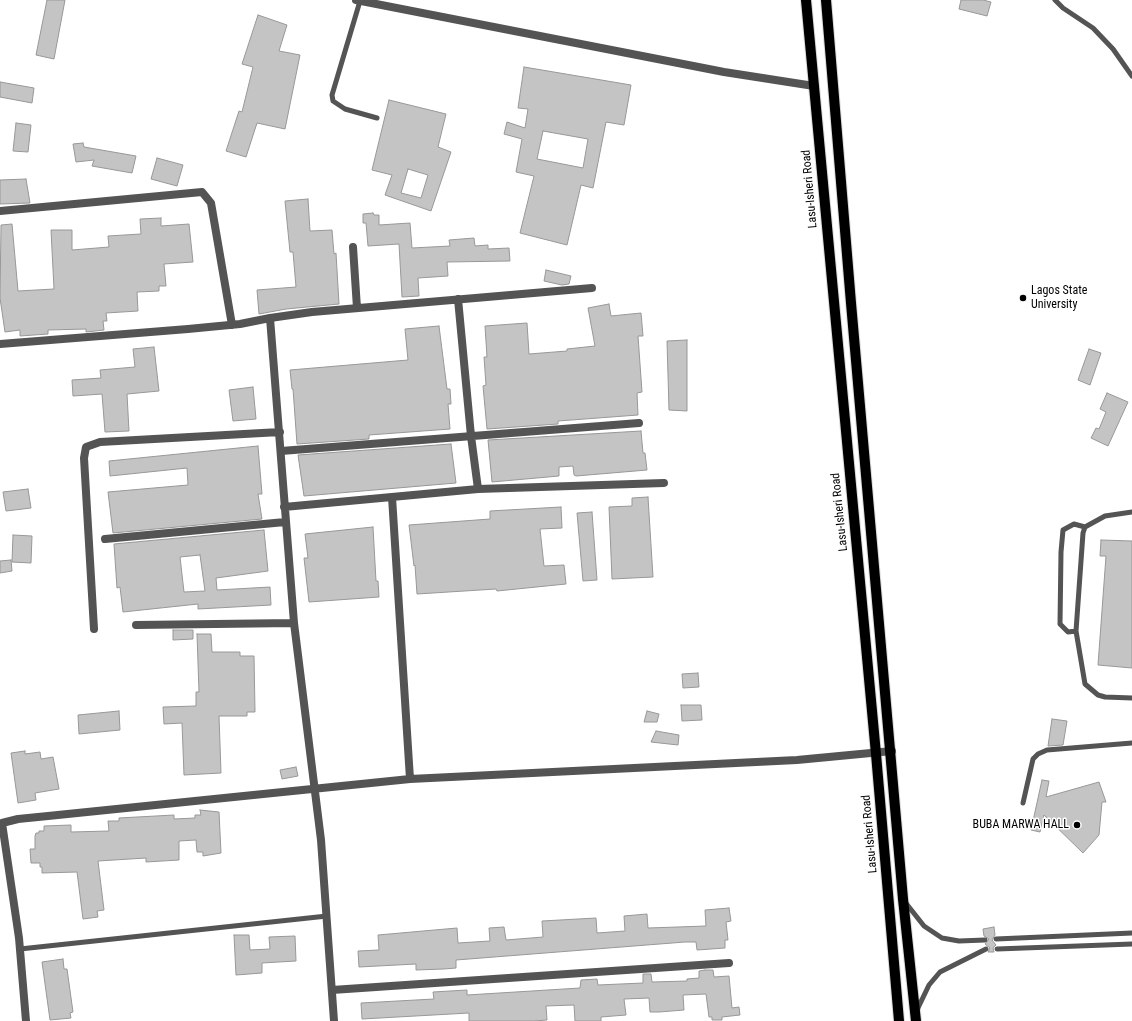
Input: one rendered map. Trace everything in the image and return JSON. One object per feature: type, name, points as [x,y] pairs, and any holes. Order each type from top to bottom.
[{"type":"main road","name":"Lasu-Isheri Road","points":[[806,0],[876,754],[899,1021]]},
{"type":"main road","points":[[826,0],[850,295],[892,752],[903,899],[915,1018]]},
{"type":"street","points":[[358,0],[724,72],[814,86]]},
{"type":"street","points":[[0,211],[202,192],[211,204],[232,325]]},
{"type":"street","points":[[353,247],[357,308]]},
{"type":"street","points":[[0,344],[232,325],[270,318],[357,308],[592,288]]},
{"type":"street","points":[[458,299],[470,436],[478,489]]},
{"type":"street","points":[[270,318],[294,623],[321,840],[334,1021]]},
{"type":"street","points":[[281,451],[639,423]]},
{"type":"street","points":[[94,629],[84,458],[86,447],[100,442],[280,432]]},
{"type":"street","points":[[284,507],[478,489],[664,483]]},
{"type":"street","points":[[392,497],[410,779]]},
{"type":"street","points":[[105,539],[285,522]]},
{"type":"street","points":[[136,625],[294,623]]},
{"type":"street","points":[[26,1021],[20,949],[1,823],[18,819],[410,779],[701,765],[892,752]]},
{"type":"street","points":[[332,990],[729,963]]},
{"type":"lane","points":[[358,0],[332,95],[332,101],[345,109],[377,118]]},
{"type":"lane","points":[[1055,0],[1063,8],[1093,28],[1113,49],[1132,76]]},
{"type":"lane","points":[[1076,631],[1068,632],[1060,624],[1061,552],[1063,530],[1074,524],[1085,527],[1105,516],[1132,512]]},
{"type":"lane","points":[[1085,527],[1083,534],[1076,631],[1085,684],[1098,695],[1105,697],[1132,698]]},
{"type":"lane","points":[[1023,804],[1033,759],[1038,754],[1047,750],[1132,743]]},
{"type":"lane","points":[[903,899],[924,926],[942,938],[959,941],[984,940]]},
{"type":"lane","points":[[20,949],[327,916]]},
{"type":"lane","points":[[996,939],[1132,933]]},
{"type":"lane","points":[[997,949],[1132,944]]},
{"type":"lane","points":[[915,1018],[929,985],[940,972],[986,949]]},
{"type":"building","points":[[47,0],[65,0],[54,59],[36,55]]},
{"type":"building","points":[[961,0],[983,0],[991,2],[987,16],[959,9]]},
{"type":"building","points":[[258,15],[287,25],[279,51],[300,55],[285,129],[257,123],[246,157],[226,151],[239,111],[242,112],[253,67],[242,64]]},
{"type":"building","points":[[524,67],[631,85],[624,125],[606,122],[593,188],[581,185],[567,245],[520,233],[534,176],[516,172],[522,139],[504,134],[507,122],[525,128],[528,109],[518,108]],"holes":[[[543,131],[588,139],[583,168],[537,159]]]},
{"type":"building","points":[[0,82],[34,88],[32,103],[0,97]]},
{"type":"building","points":[[389,100],[446,114],[438,147],[451,152],[431,211],[385,195],[392,175],[372,170]],"holes":[[[408,169],[428,175],[421,198],[401,193]]]},
{"type":"building","points":[[16,123],[31,125],[28,152],[13,151]]},
{"type":"building","points":[[83,143],[84,147],[136,156],[132,173],[92,166],[94,160],[76,162],[73,144]]},
{"type":"building","points":[[157,158],[183,165],[177,186],[151,179]]},
{"type":"building","points":[[26,179],[30,203],[0,204],[0,180]]},
{"type":"building","points":[[308,199],[310,231],[332,230],[334,254],[336,253],[339,304],[286,309],[259,314],[257,290],[296,287],[293,252],[290,252],[285,201]]},
{"type":"building","points":[[373,213],[374,215],[379,215],[379,225],[410,223],[412,248],[450,246],[449,240],[474,238],[475,246],[488,245],[488,249],[509,248],[510,261],[447,262],[448,276],[418,278],[419,296],[402,297],[399,244],[368,246],[366,223],[363,223],[363,214]]},
{"type":"building","points":[[161,218],[161,226],[189,224],[193,262],[164,264],[166,286],[159,286],[159,291],[137,292],[138,311],[106,313],[107,321],[103,321],[104,330],[86,332],[86,329],[48,330],[48,334],[20,336],[20,330],[5,332],[0,298],[1,225],[12,224],[18,291],[54,289],[51,230],[72,230],[72,250],[109,247],[108,236],[141,234],[140,219]]},
{"type":"building","points":[[546,270],[571,276],[569,284],[562,285],[544,281]]},
{"type":"building","points":[[609,304],[611,316],[641,313],[643,336],[638,336],[642,392],[637,393],[638,415],[558,421],[558,424],[487,429],[483,386],[486,385],[484,357],[487,357],[485,326],[527,323],[529,354],[567,351],[567,349],[595,346],[588,308]]},
{"type":"building","points":[[439,326],[447,389],[450,389],[451,404],[448,404],[450,429],[369,435],[369,439],[297,444],[290,370],[408,360],[405,329]]},
{"type":"building","points":[[687,340],[687,411],[669,410],[667,341]]},
{"type":"building","points":[[154,347],[159,391],[127,394],[129,431],[105,432],[102,394],[73,396],[72,380],[101,378],[100,370],[135,367],[133,349]]},
{"type":"building","points":[[1089,349],[1101,353],[1090,385],[1078,380]]},
{"type":"building","points":[[253,387],[256,419],[233,421],[229,390]]},
{"type":"building","points":[[1107,393],[1128,402],[1108,446],[1091,438],[1096,428],[1099,429],[1106,412],[1100,409]]},
{"type":"building","points":[[641,431],[643,453],[645,453],[647,470],[576,476],[574,475],[573,466],[559,467],[559,476],[492,482],[488,440]]},
{"type":"building","points":[[451,444],[456,483],[304,496],[298,455]]},
{"type":"building","points":[[258,446],[262,494],[258,494],[262,519],[113,533],[108,492],[188,485],[187,468],[110,476],[109,461]]},
{"type":"building","points":[[28,489],[31,508],[6,511],[3,492]]},
{"type":"building","points":[[648,497],[653,577],[612,579],[609,507],[632,506],[632,498]]},
{"type":"building","points":[[561,507],[562,528],[540,529],[544,566],[564,565],[566,584],[497,591],[496,589],[417,594],[415,565],[414,566],[409,525],[490,519],[490,511]]},
{"type":"building","points":[[592,512],[597,580],[583,581],[577,513]]},
{"type":"building","points":[[373,527],[376,581],[378,581],[379,597],[309,602],[304,558],[308,558],[305,534]]},
{"type":"building","points":[[264,530],[268,571],[216,578],[217,590],[270,587],[271,605],[198,609],[198,604],[123,612],[120,587],[117,588],[114,544]],"holes":[[[200,555],[205,591],[184,592],[180,557]]]},
{"type":"building","points":[[13,535],[32,536],[31,563],[12,562]]},
{"type":"building","points":[[1101,540],[1132,541],[1132,668],[1098,665],[1106,556],[1100,556]]},
{"type":"building","points":[[11,560],[12,571],[0,573],[0,561]]},
{"type":"building","points":[[173,630],[193,630],[193,639],[173,640]]},
{"type":"building","points":[[197,634],[211,634],[212,652],[240,652],[240,656],[254,656],[255,712],[247,712],[247,716],[219,716],[221,773],[184,775],[182,723],[164,724],[163,707],[196,706],[196,692],[199,692]]},
{"type":"building","points":[[698,673],[699,687],[683,688],[682,674]]},
{"type":"building","points":[[681,705],[701,705],[702,720],[682,721]]},
{"type":"building","points":[[119,711],[120,730],[79,734],[78,715]]},
{"type":"building","points":[[647,711],[659,714],[657,722],[644,722]]},
{"type":"building","points":[[1052,719],[1067,721],[1063,745],[1048,746]]},
{"type":"building","points":[[656,731],[679,735],[678,745],[651,742]]},
{"type":"building","points":[[25,751],[25,754],[40,752],[41,759],[53,757],[59,789],[35,793],[36,800],[18,803],[11,753]]},
{"type":"building","points":[[296,767],[298,776],[282,779],[280,770]]},
{"type":"building","name":"BUBA MARWA HALL","points":[[1042,780],[1049,781],[1046,797],[1099,782],[1106,802],[1102,802],[1099,835],[1083,853],[1044,815],[1040,832],[1031,830]]},
{"type":"building","points":[[200,810],[219,812],[221,853],[203,856],[203,852],[197,852],[196,840],[179,841],[179,860],[146,862],[146,858],[98,861],[104,910],[97,911],[98,917],[83,919],[77,872],[42,873],[40,863],[31,863],[30,849],[35,849],[36,833],[39,833],[39,831],[44,831],[44,826],[71,825],[71,832],[109,831],[108,821],[119,821],[119,818],[174,815],[174,819],[195,818],[195,815],[201,815]]},
{"type":"building","points":[[729,908],[731,921],[726,922],[728,940],[725,940],[725,948],[697,950],[696,942],[685,942],[456,960],[456,968],[444,969],[416,970],[416,964],[359,967],[358,951],[379,950],[378,935],[457,928],[458,943],[490,941],[489,928],[504,927],[506,940],[543,937],[542,921],[596,918],[597,933],[625,931],[624,916],[647,914],[648,928],[706,926],[705,910]]},
{"type":"building","points":[[994,927],[995,935],[992,940],[996,945],[993,948],[994,952],[988,952],[990,948],[985,944],[989,939],[984,936],[983,929]]},
{"type":"building","points":[[234,935],[249,935],[250,950],[270,949],[269,937],[295,936],[296,961],[262,963],[262,973],[236,975]]},
{"type":"building","points":[[63,959],[64,969],[67,969],[73,1012],[70,1013],[71,1018],[50,1020],[42,962]]},
{"type":"building","points":[[713,970],[714,977],[729,976],[732,1008],[739,1007],[740,1015],[722,1017],[722,1020],[712,1020],[712,1017],[709,1017],[706,994],[683,995],[684,1010],[659,1012],[650,1012],[649,998],[624,999],[626,1015],[601,1017],[601,1021],[575,1021],[574,1005],[546,1006],[547,1020],[534,1021],[469,1021],[469,1013],[362,1019],[361,1003],[434,999],[433,992],[467,990],[467,995],[580,988],[581,980],[597,979],[598,985],[643,983],[643,974],[651,974],[652,982],[687,981],[687,979],[699,978],[699,971]]},
{"type":"place","name":"Lagos State University","points":[[1023,298]]},
{"type":"place","name":"BUBA MARWA HALL","points":[[1077,825]]}]
